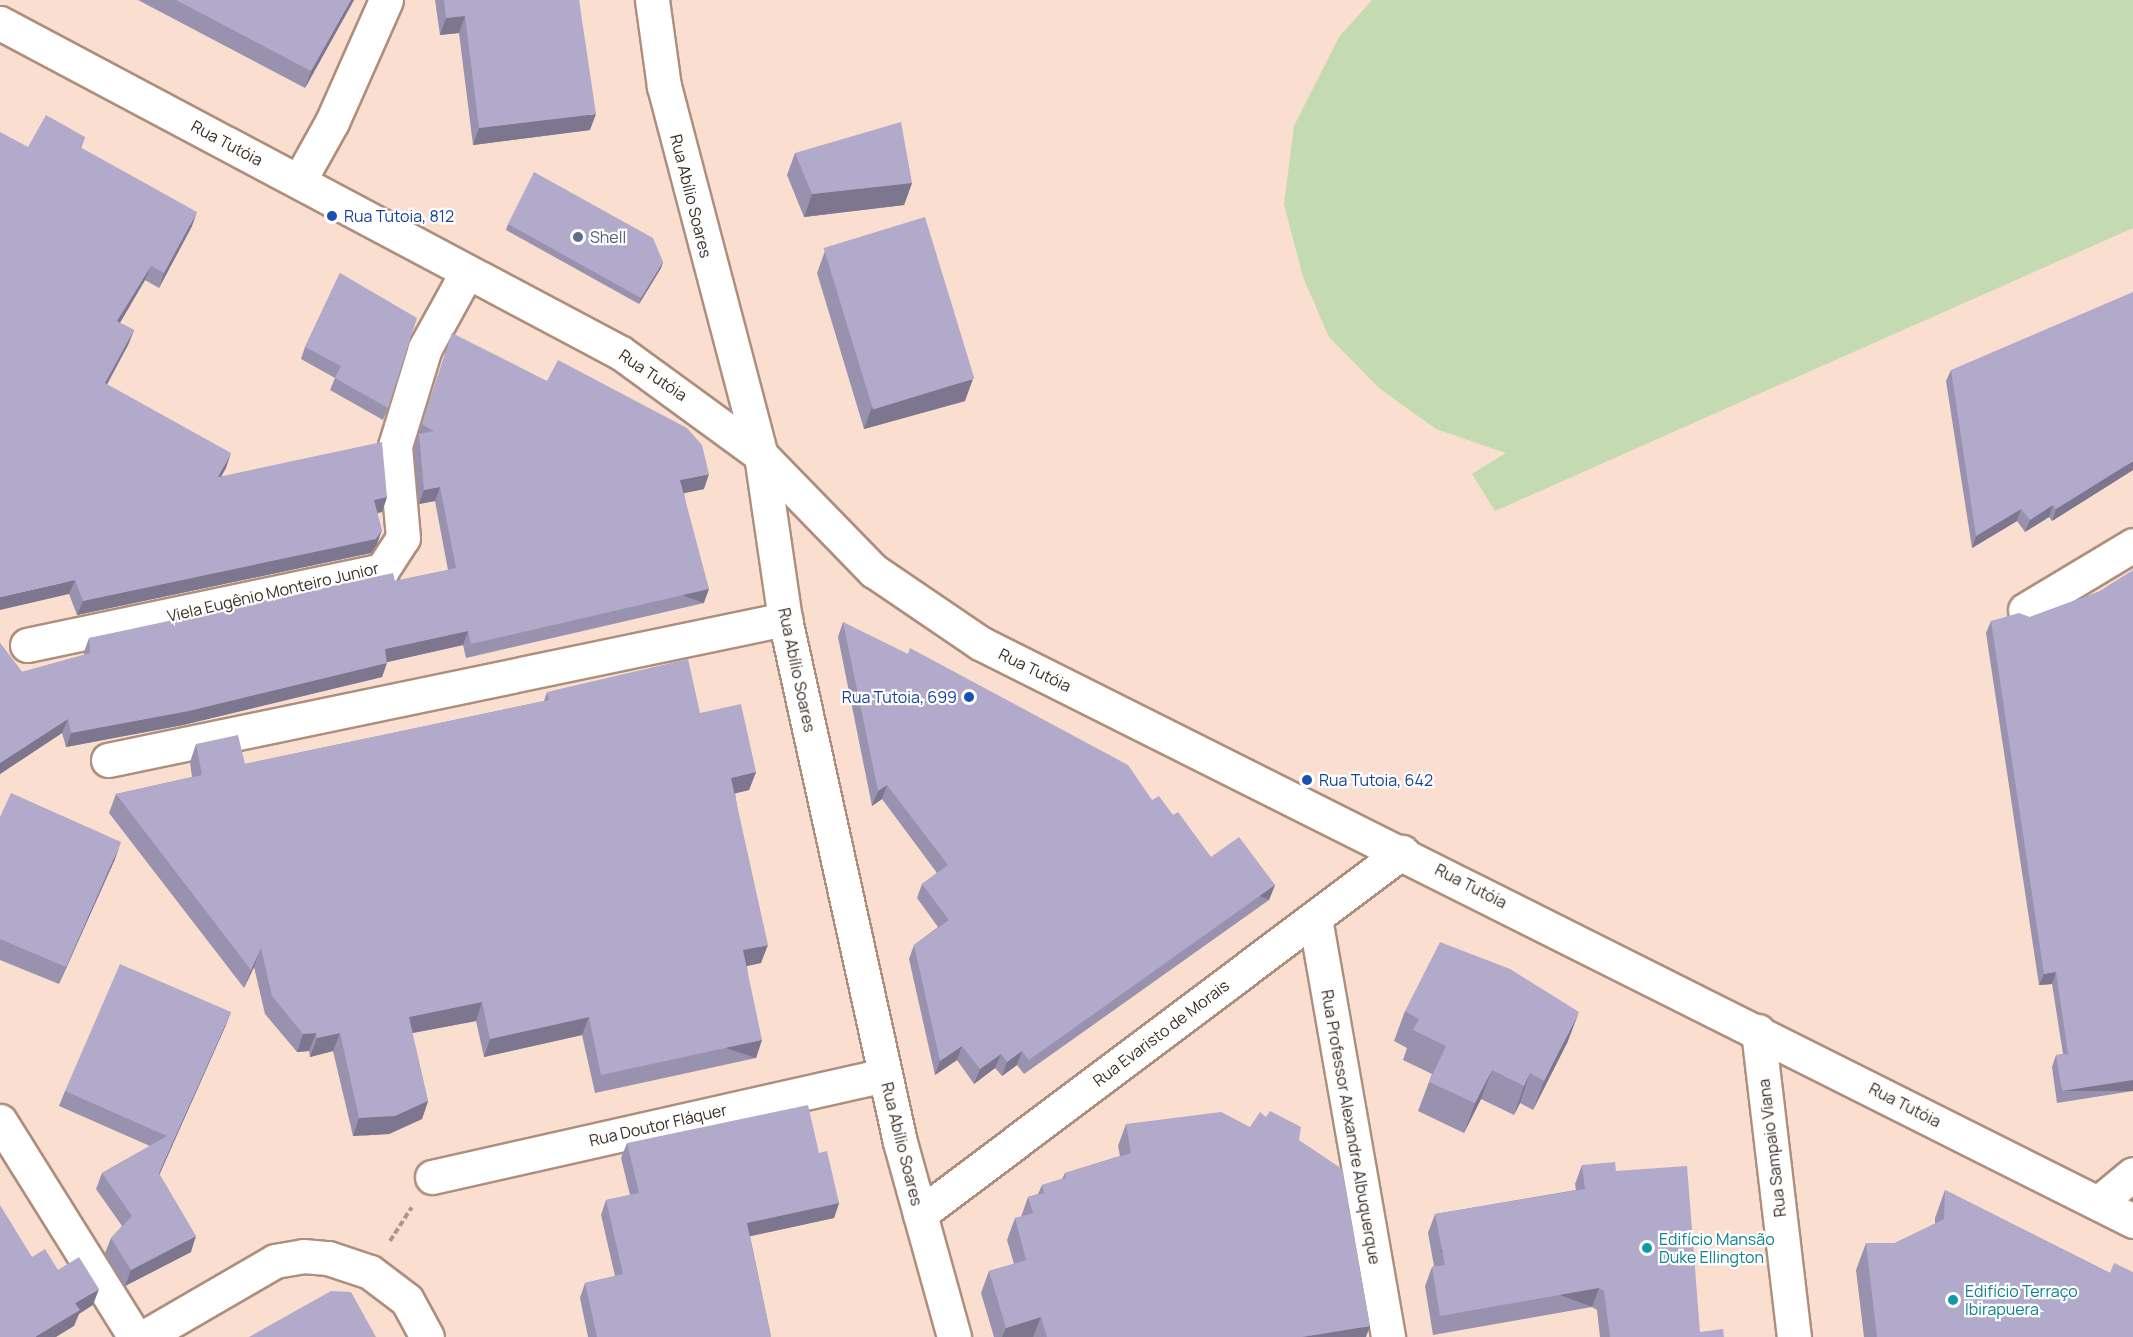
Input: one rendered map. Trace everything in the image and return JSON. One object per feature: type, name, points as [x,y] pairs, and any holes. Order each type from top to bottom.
[{"type":"street","points":[[299,181],[332,122],[386,0]]},
{"type":"street","name":"Rua Abílio Soares","points":[[652,0],[664,86],[760,455],[785,619],[885,1075],[954,1337]]},
{"type":"street","name":"Rua Tutóia","points":[[0,23],[621,353],[760,455],[874,571],[980,643],[1402,852],[2133,1221]]},
{"type":"street","name":"Viela Eugênio Monteiro Junior","points":[[27,645],[382,570],[403,538],[395,446],[425,348],[467,272]]},
{"type":"street","points":[[2025,610],[2133,545]]},
{"type":"street","points":[[108,760],[785,619]]},
{"type":"street","name":"Rua Evaristo de Morais","points":[[920,1214],[1402,852]]},
{"type":"street","name":"Rua Professor Alexandre Albuquerque","points":[[1315,918],[1388,1337]]},
{"type":"street","name":"Rua Sampaio Viana","points":[[1758,1031],[1794,1337]]},
{"type":"street","name":"Rua Doutor Fláquer","points":[[432,1177],[885,1075]]},
{"type":"street","points":[[0,1120],[135,1337]]},
{"type":"street","points":[[2098,1203],[2133,1174]]},
{"type":"street","points":[[144,1337],[275,1261],[328,1258],[370,1272],[407,1300],[427,1337]]},
{"type":"path","points":[[370,1272],[432,1177]]},
{"type":"green space","points":[[1372,0],[2133,0],[2133,228],[1495,511],[1472,474],[1506,453],[1436,429],[1379,388],[1329,337],[1303,277],[1284,204],[1294,126],[1339,37]]},
{"type":"building","points":[[176,0],[351,0],[311,71]]},
{"type":"building","points":[[444,0],[579,0],[596,114],[479,128],[465,16],[446,18]]},
{"type":"building","points":[[46,115],[85,137],[80,147],[197,212],[164,273],[151,266],[117,321],[134,330],[105,383],[231,453],[218,477],[382,442],[387,497],[374,500],[382,530],[376,539],[83,601],[75,580],[0,597],[0,132],[28,147]]},
{"type":"building","points":[[901,122],[912,183],[812,194],[795,153]]},
{"type":"building","name":"Shell","points":[[534,172],[653,238],[663,262],[641,298],[508,224]]},
{"type":"building","points":[[925,217],[974,379],[873,410],[824,248]]},
{"type":"building","points":[[340,273],[417,318],[388,408],[335,378],[341,366],[305,347]]},
{"type":"building","points":[[2133,292],[2133,461],[2056,509],[2053,505],[2030,520],[2021,509],[1976,536],[1951,370]]},
{"type":"building","points":[[452,333],[547,381],[558,360],[687,428],[702,445],[709,474],[680,480],[709,589],[471,644],[468,631],[385,649],[387,663],[189,711],[71,733],[68,719],[0,763],[0,643],[22,672],[90,653],[89,638],[393,573],[395,581],[456,568],[440,487],[424,490],[419,434],[434,431],[422,424]]},
{"type":"building","points":[[2133,570],[2133,1080],[2062,1091],[2056,1055],[2068,1054],[2056,972],[2044,974],[1991,621],[2019,613],[2030,617],[2098,592]]},
{"type":"building","points":[[843,622],[908,654],[910,648],[1128,765],[1152,800],[1159,796],[1173,815],[1178,812],[1211,857],[1239,837],[1275,885],[1029,1060],[1022,1051],[1007,1062],[1001,1054],[980,1069],[962,1046],[940,1061],[914,945],[949,920],[922,884],[948,865],[887,785],[878,791]]},
{"type":"building","points":[[688,659],[700,713],[741,704],[756,772],[731,778],[768,945],[743,950],[762,1040],[601,1075],[589,1017],[490,1039],[482,1002],[409,1017],[428,1101],[395,1116],[359,1118],[340,1033],[317,1038],[316,1033],[303,1034],[272,996],[261,948],[251,970],[116,794],[202,775],[196,744],[238,735],[245,764],[549,700],[547,692]]},
{"type":"building","points":[[11,793],[121,842],[66,967],[0,939],[0,817]]},
{"type":"building","points":[[1440,942],[1510,969],[1579,1012],[1544,1081],[1530,1073],[1524,1086],[1492,1070],[1475,1103],[1429,1082],[1446,1046],[1413,1030],[1419,1019],[1405,1011]]},
{"type":"building","points":[[120,964],[231,1012],[159,1173],[196,1236],[131,1270],[111,1238],[132,1216],[102,1173],[167,1136],[65,1091]]},
{"type":"building","points":[[808,1105],[819,1153],[827,1151],[839,1203],[747,1223],[771,1337],[597,1337],[585,1283],[623,1274],[606,1200],[639,1193],[627,1143]]},
{"type":"building","points":[[1270,1111],[1301,1127],[1299,1140],[1342,1169],[1370,1326],[1302,1337],[1047,1337],[1041,1317],[1006,1328],[989,1271],[1026,1260],[1015,1218],[1033,1213],[1028,1197],[1044,1193],[1042,1185],[1066,1178],[1065,1173],[1131,1153],[1126,1124],[1221,1112],[1250,1127],[1260,1112],[1266,1117]]},
{"type":"building","points":[[1615,1162],[1616,1171],[1687,1166],[1700,1332],[1723,1329],[1724,1337],[1610,1337],[1604,1291],[1599,1288],[1440,1316],[1432,1267],[1445,1265],[1435,1214],[1585,1189],[1582,1165]]},
{"type":"building","points":[[1945,1190],[2110,1273],[2114,1263],[2133,1272],[2133,1337],[1877,1337],[1866,1243],[1895,1243],[1944,1219]]},
{"type":"building","points":[[0,1205],[32,1257],[45,1249],[58,1270],[79,1257],[99,1289],[75,1303],[80,1310],[35,1337],[0,1337]]},
{"type":"building","points":[[331,1291],[351,1292],[376,1337],[249,1337]]},
{"type":"place","name":"Rua Tutoia, 812","points":[[332,216]]},
{"type":"place","name":"Shell","points":[[578,237]]},
{"type":"place","name":"Rua Tutoia, 699","points":[[969,697]]},
{"type":"place","name":"Rua Tutoia, 642","points":[[1307,780]]},
{"type":"place","name":"Edifício Mansão Duke Ellington","points":[[1647,1248]]},
{"type":"place","name":"Edifício Terraço Ibirapuera","points":[[1953,1300]]}]
